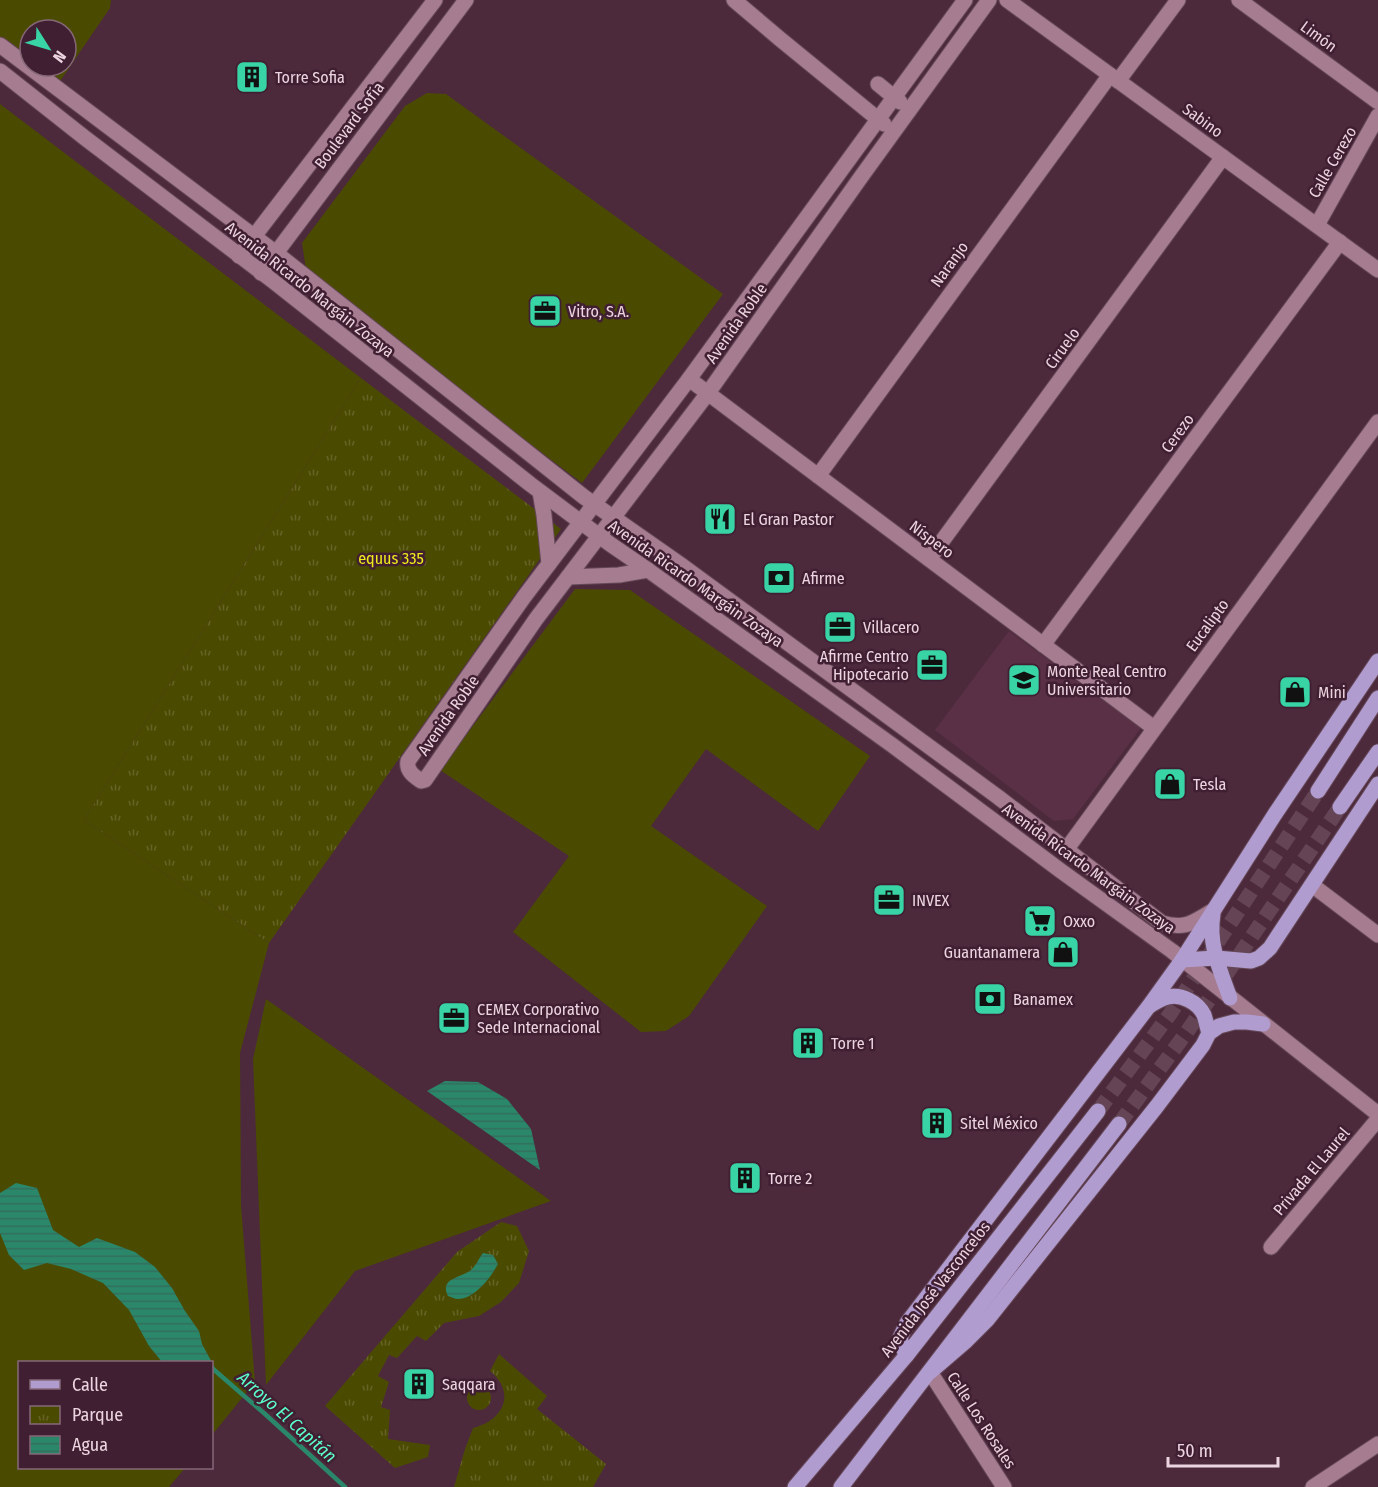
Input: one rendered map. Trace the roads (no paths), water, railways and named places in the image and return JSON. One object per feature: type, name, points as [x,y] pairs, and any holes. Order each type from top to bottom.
[{"type":"main road","points":[[906,1356],[900,1338],[907,1323],[1182,960],[1275,814],[1378,661]]},
{"type":"main road","points":[[1318,791],[1378,698]]},
{"type":"main road","points":[[1340,807],[1378,752]]},
{"type":"main road","points":[[1182,960],[1216,958],[1251,961],[1265,954],[1378,784]]},
{"type":"main road","points":[[1214,910],[1210,927],[1212,944],[1230,998]]},
{"type":"main road","points":[[1149,1006],[1169,996],[1181,997],[1190,1001],[1200,1008],[1209,1033]]},
{"type":"main road","points":[[930,1372],[966,1341],[995,1310],[1157,1106],[1203,1045],[1209,1033],[1219,1026],[1234,1022],[1263,1024]]},
{"type":"main road","name":"Avenida José Vasconcelos","points":[[795,1487],[906,1356],[1098,1111]]},
{"type":"main road","points":[[841,1487],[1119,1124]]},
{"type":"street","name":"Boulevard Sofía","points":[[239,256],[435,0]]},
{"type":"street","name":"Boulevard Sofía","points":[[261,273],[466,0]]},
{"type":"street","points":[[734,0],[894,132]]},
{"type":"street","name":"Avenida Roble","points":[[965,0],[689,379],[549,564],[408,761],[410,773],[416,778],[425,780],[536,619],[708,393],[989,0]]},
{"type":"street","name":"Sabino","points":[[1007,0],[1378,270]]},
{"type":"street","name":"Naranjo","points":[[818,476],[1114,78],[1178,0]]},
{"type":"street","name":"Limón","points":[[1239,0],[1378,102]]},
{"type":"street","name":"Avenida Ricardo Margáin Zozaya","points":[[0,45],[276,253],[594,504],[960,769],[1162,923],[1175,927],[1189,924],[1214,910]]},
{"type":"street","name":"Avenida Ricardo Margáin Zozaya","points":[[0,71],[540,492],[892,745],[1182,960],[1378,1114]]},
{"type":"street","points":[[878,84],[910,109]]},
{"type":"street","name":"Calle Cerezo","points":[[1317,225],[1378,116]]},
{"type":"street","name":"Ciruelo","points":[[930,560],[1223,157]]},
{"type":"street","name":"Cerezo","points":[[1043,645],[1340,242]]},
{"type":"street","name":"Níspero","points":[[689,379],[1154,728]]},
{"type":"street","name":"Eucalipto","points":[[1066,850],[1378,422]]},
{"type":"street","points":[[540,492],[549,564]]},
{"type":"street","points":[[568,577],[619,575],[648,570]]},
{"type":"street","points":[[466,679],[486,692]]},
{"type":"street","points":[[1312,885],[1378,935]]},
{"type":"street","name":"Privada El Laurel","points":[[1271,1247],[1378,1119]]},
{"type":"street","name":"Calle Los Rosales","points":[[930,1372],[1004,1487]]},
{"type":"street","points":[[1313,1487],[1378,1444]]},
{"type":"water","points":[[445,1081],[478,1082],[507,1099],[531,1129],[540,1170],[427,1091]]},
{"type":"water","points":[[16,1183],[37,1188],[53,1230],[79,1247],[97,1238],[135,1252],[155,1267],[172,1288],[199,1331],[202,1344],[211,1361],[161,1361],[149,1346],[129,1310],[103,1283],[71,1269],[47,1263],[24,1270],[9,1255],[0,1233],[0,1193]]},
{"type":"water","points":[[483,1253],[493,1255],[498,1264],[487,1281],[464,1298],[457,1299],[448,1296],[446,1285],[452,1279],[471,1270]]},
{"type":"waterway","name":"Arroyo El Capitán","points":[[213,1369],[345,1487]]},
{"type":"tunnel","points":[[1098,1111],[1170,1014],[1318,791]]},
{"type":"tunnel","points":[[1119,1124],[1189,1029],[1340,807]]},
{"type":"place","name":"Torre Sofia","points":[[252,77]]},
{"type":"place","name":"Vitro, S.A.","points":[[545,311]]},
{"type":"place","name":"El Gran Pastor","points":[[720,519]]},
{"type":"place","name":"Afirme","points":[[779,578]]},
{"type":"place","name":"Villacero","points":[[840,627]]},
{"type":"place","name":"Afirme Centro Hipotecario","points":[[932,665]]},
{"type":"place","name":"Monte Real Centro Universitario","points":[[1024,680]]},
{"type":"place","name":"Mini","points":[[1295,692]]},
{"type":"place","name":"Tesla","points":[[1170,784]]},
{"type":"place","name":"INVEX","points":[[889,900]]},
{"type":"place","name":"Oxxo","points":[[1040,921]]},
{"type":"place","name":"Guantanamera","points":[[1063,952]]},
{"type":"place","name":"Banamex","points":[[990,999]]},
{"type":"place","name":"CEMEX Corporativo Sede Internacional","points":[[454,1018]]},
{"type":"place","name":"Torre 1","points":[[808,1043]]},
{"type":"place","name":"Sitel México","points":[[937,1123]]},
{"type":"place","name":"Torre 2","points":[[745,1178]]},
{"type":"place","name":"Saqqara","points":[[419,1384]]},
{"type":"park label","name":"equus 335","points":[[391,558]]}]
